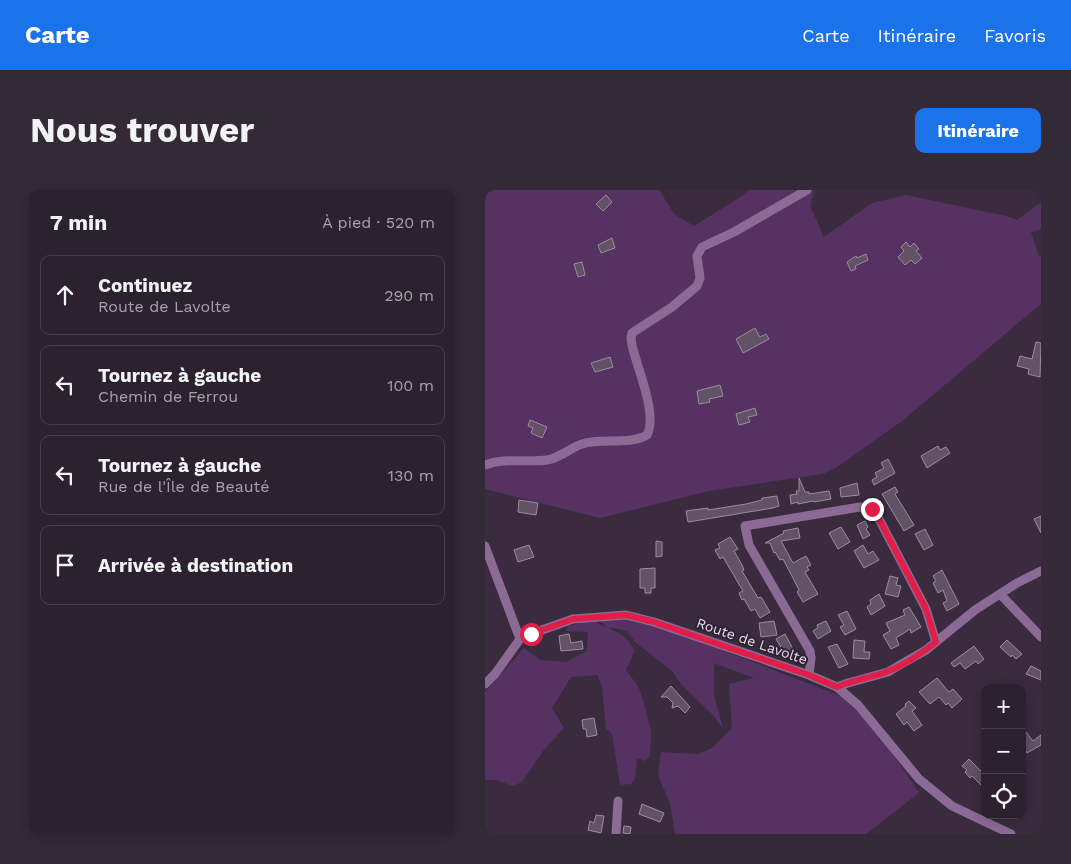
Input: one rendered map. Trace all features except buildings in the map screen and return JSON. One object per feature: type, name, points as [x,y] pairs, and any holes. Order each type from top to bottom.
[{"type":"street","points":[[485,465],[504,461],[549,460],[563,455],[581,444],[639,439],[647,435],[651,422],[646,395],[632,345],[632,333],[672,307],[697,286],[700,278],[697,256],[702,247],[734,232],[807,190]]},
{"type":"street","points":[[809,675],[810,651],[772,588],[749,545],[745,526],[860,507],[872,509],[926,609],[936,642]]},
{"type":"street","points":[[485,546],[520,639],[495,674],[485,684]]},
{"type":"street","points":[[837,687],[888,672],[926,650],[969,615],[1000,594],[1041,571]]},
{"type":"street","points":[[1000,594],[1041,637]]},
{"type":"street","name":"Route de Lavolte","points":[[520,639],[560,622],[573,619],[626,615],[654,622],[809,675],[837,687],[850,697],[919,779],[930,789],[952,806],[1011,834]]},
{"type":"street","points":[[850,697],[850,690],[859,680]]},
{"type":"street","points":[[616,834],[617,801]]},
{"type":"shaded area","points":[[485,190],[659,190],[675,215],[694,226],[749,190],[814,190],[810,206],[824,237],[872,203],[906,195],[1017,220],[1041,202],[1041,229],[1031,232],[1039,256],[1041,256],[1041,304],[902,421],[837,467],[823,474],[709,491],[600,518],[485,489]]},
{"type":"shaded area","points":[[629,618],[681,634],[846,698],[876,732],[919,793],[866,834],[675,834],[670,803],[658,775],[661,752],[698,754],[712,748],[732,728],[729,684],[754,678],[714,663],[714,695],[723,728],[712,714],[680,683],[672,671],[635,642],[627,631],[608,627],[625,637],[635,650],[626,670],[638,686],[651,731],[650,756],[645,761],[637,758],[635,779],[631,784],[620,785],[612,733],[606,729],[602,687],[597,675],[571,677],[552,708],[564,728],[543,751],[522,782],[513,786],[497,780],[485,780],[485,692],[524,648],[540,660],[566,662],[587,651],[588,632],[566,631],[568,626],[592,620],[607,628],[600,620]]},
{"type":"route","points":[[531,634],[560,622],[573,619],[626,615],[654,622],[809,675],[837,687],[888,672],[936,642],[926,609],[872,509]]}]
